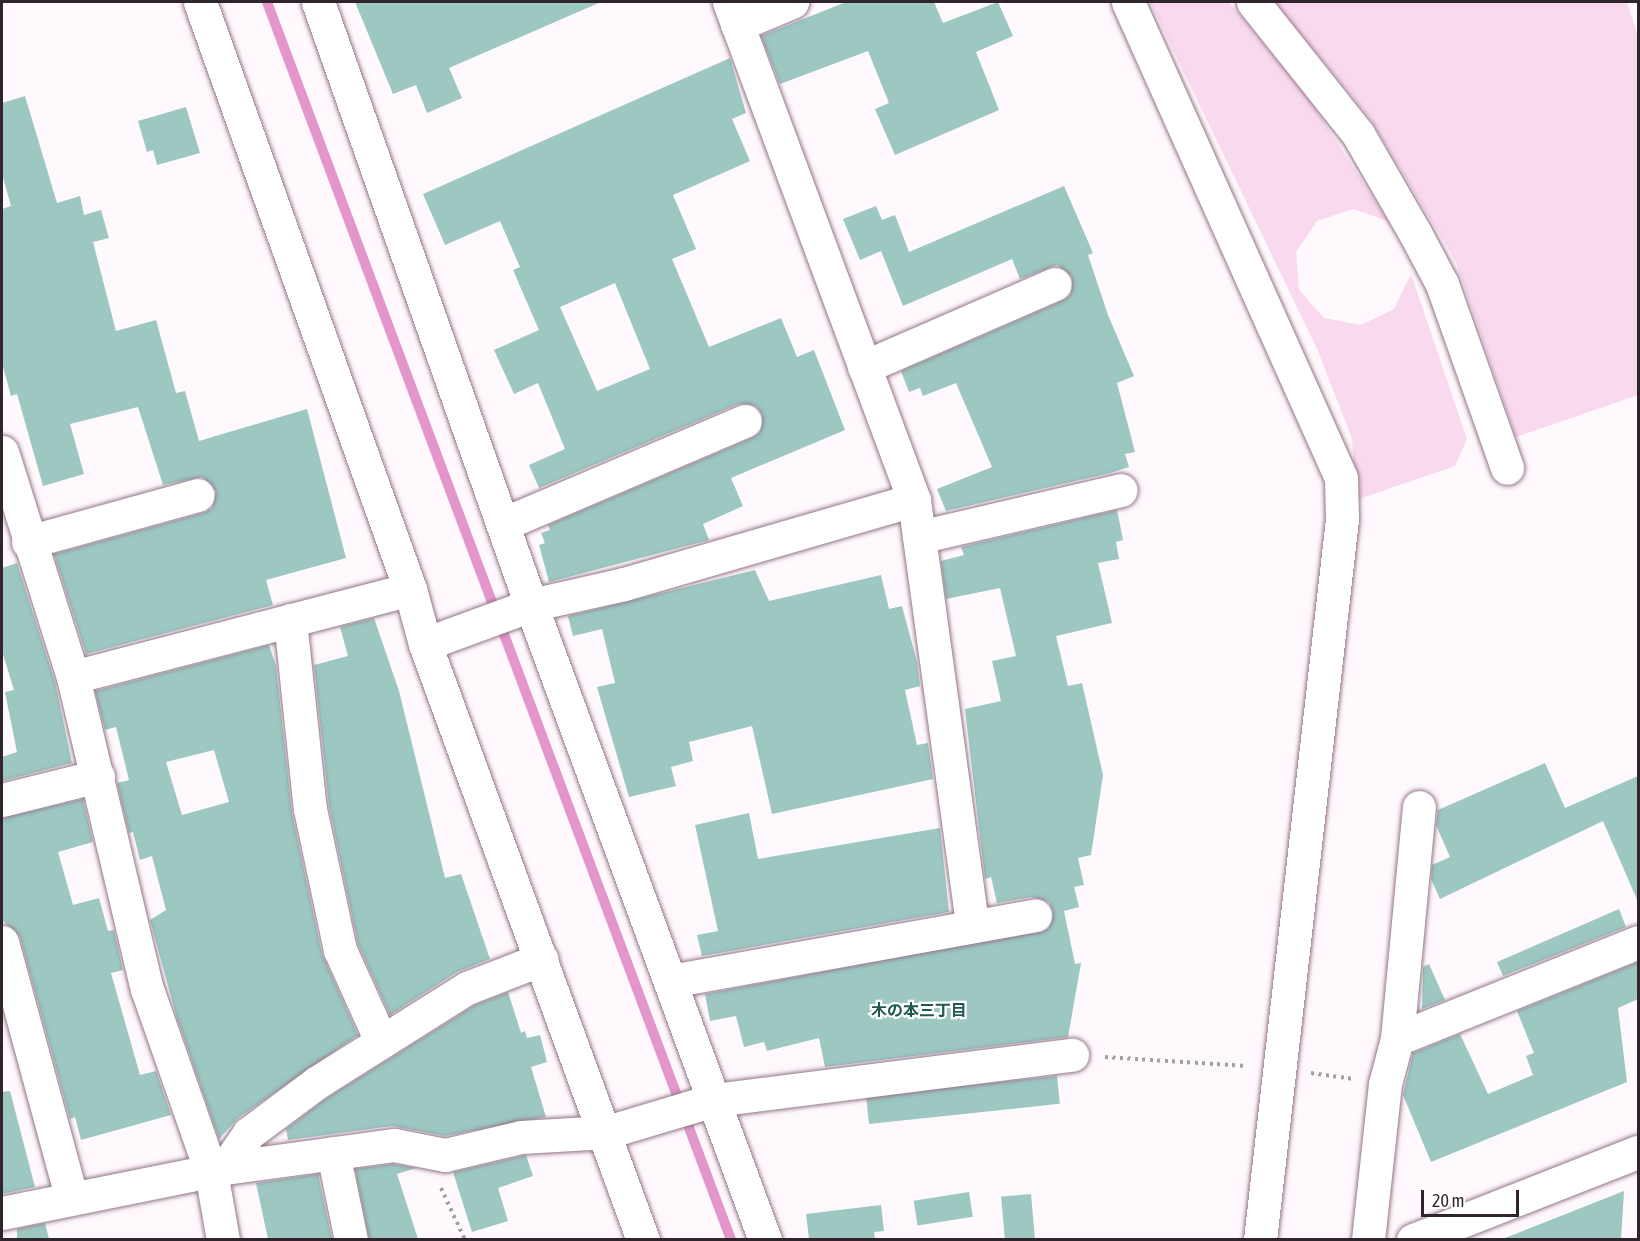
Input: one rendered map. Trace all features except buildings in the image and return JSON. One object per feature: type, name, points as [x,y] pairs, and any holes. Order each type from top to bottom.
[{"type":"street","points":[[200,2],[410,589],[425,644],[607,1132],[643,1239]]},
{"type":"street","points":[[318,2],[531,605],[765,1239]]},
{"type":"street","points":[[792,2],[733,13],[914,500],[972,926]]},
{"type":"street","points":[[1128,2],[1341,478],[1342,519],[1282,1069],[1260,1239]]},
{"type":"street","points":[[1253,2],[1358,134],[1442,284],[1507,468]]},
{"type":"street","points":[[864,367],[1055,284]]},
{"type":"street","points":[[502,524],[745,421]]},
{"type":"street","points":[[2,452],[28,542],[73,677],[147,989],[218,1170],[223,1239]]},
{"type":"street","points":[[919,537],[1121,490]]},
{"type":"street","points":[[28,542],[198,495]]},
{"type":"street","points":[[425,644],[531,605],[624,584],[914,500]]},
{"type":"street","points":[[73,677],[410,589]]},
{"type":"street","points":[[290,620],[310,809],[335,926],[350,980],[381,1041]]},
{"type":"street","points":[[2,800],[98,776]]},
{"type":"street","points":[[1368,1239],[1385,1084],[1397,1039],[1419,807]]},
{"type":"street","points":[[670,981],[1035,915]]},
{"type":"street","points":[[2,942],[72,1199]]},
{"type":"street","points":[[1397,1039],[1638,942]]},
{"type":"street","points":[[218,1170],[249,1133],[381,1041],[467,988],[542,959]]},
{"type":"street","points":[[2,1213],[218,1170],[394,1145],[445,1155],[521,1137],[607,1132],[714,1100],[1072,1054]]},
{"type":"street","points":[[1413,1239],[1638,1152]]},
{"type":"street","points":[[333,1153],[351,1239]]},
{"type":"path","points":[[1072,1054],[1282,1069],[1385,1084]]},
{"type":"path","points":[[428,1151],[465,1239]]},
{"type":"shaded area","points":[[1150,2],[1229,2],[1311,102],[1388,221],[1353,209],[1317,221],[1296,252],[1299,290],[1324,318],[1361,325],[1394,309],[1411,274],[1467,439],[1455,466],[1356,500],[1352,439],[1318,351]]},
{"type":"shaded area","points":[[1275,2],[1627,2],[1638,36],[1638,395],[1516,437],[1456,262],[1370,118]]},
{"type":"waterway","points":[[267,2],[731,1240]]},
{"type":"district","name":"木の本三丁目","points":[[919,1010]]}]
